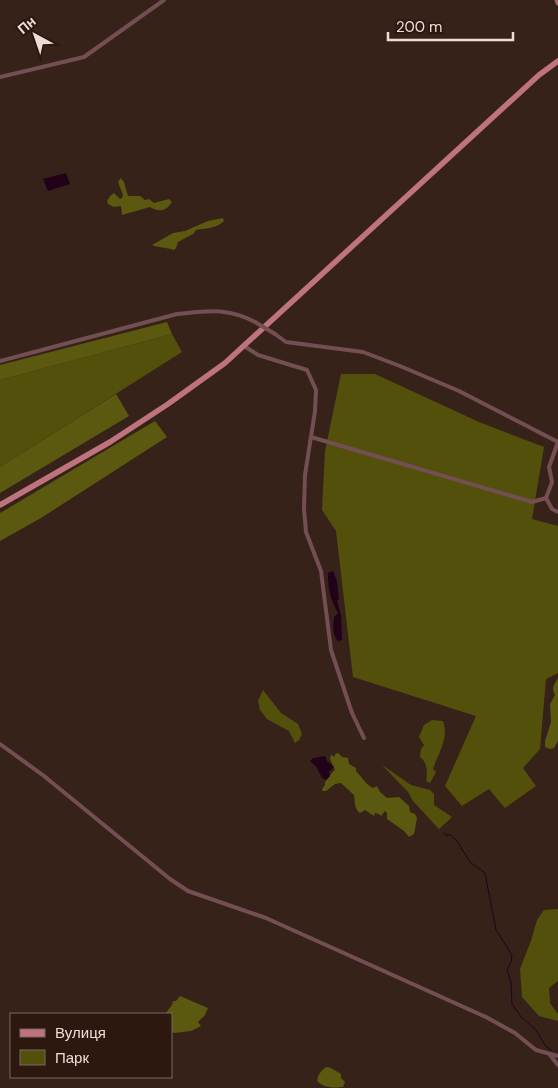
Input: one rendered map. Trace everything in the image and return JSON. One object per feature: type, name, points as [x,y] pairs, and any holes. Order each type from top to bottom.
[{"type":"main road","points":[[0,506],[110,442],[168,404],[225,363],[539,75],[558,61]]},
{"type":"street","points":[[0,77],[84,57],[164,0]]},
{"type":"street","points":[[0,361],[177,314],[206,311],[228,311],[240,314],[286,342],[363,352],[400,366],[459,391],[558,442],[549,468],[552,482],[546,498],[552,509],[558,512]]},
{"type":"street","points":[[244,346],[258,355],[307,370],[316,390],[316,411],[304,475],[306,532],[321,570],[331,650],[352,713],[364,738]]},
{"type":"street","points":[[311,437],[532,502],[546,498]]},
{"type":"street","points":[[0,744],[44,776],[162,873],[188,891],[266,918],[486,1017],[514,1033],[536,1050],[558,1056]]},
{"type":"street","points":[[550,1055],[558,1065]]},
{"type":"green space","points":[[172,334],[182,352],[0,467],[0,380]]},
{"type":"green space","points":[[341,374],[375,374],[479,422],[544,447],[532,519],[558,526],[558,673],[546,679],[540,749],[523,768],[536,786],[505,808],[489,789],[462,806],[445,786],[476,716],[353,677],[336,531],[322,510],[325,451]]},
{"type":"green space","points":[[263,690],[281,713],[298,724],[302,734],[295,743],[289,731],[267,719],[260,710],[258,701]]},
{"type":"green space","points":[[432,720],[443,721],[445,734],[433,769],[436,772],[430,783],[426,781],[426,768],[420,757],[421,749],[424,745],[419,737],[424,725]]},
{"type":"green space","points":[[382,765],[411,785],[430,790],[434,794],[434,805],[452,817],[439,829]]},
{"type":"green space","points":[[558,909],[558,981],[549,988],[550,1003],[558,1014],[558,1021],[539,1016],[522,997],[520,969],[537,920],[544,910]]},
{"type":"shaded area","points":[[66,173],[70,184],[48,191],[43,179]]},
{"type":"shaded area","points":[[121,178],[128,196],[140,196],[154,203],[169,199],[172,202],[167,208],[162,210],[150,207],[122,215],[121,206],[114,207],[108,204],[107,201],[114,193],[120,199],[122,198],[123,195],[118,182]]},
{"type":"shaded area","points":[[223,218],[224,221],[218,226],[196,230],[193,234],[178,242],[174,250],[152,245],[173,233],[185,231],[208,221]]},
{"type":"shaded area","points":[[167,322],[172,334],[0,380],[0,365]]},
{"type":"shaded area","points":[[116,394],[129,416],[0,493],[0,467]]},
{"type":"shaded area","points":[[155,421],[167,437],[41,518],[0,541],[0,513]]},
{"type":"shaded area","points":[[333,571],[337,581],[339,599],[337,601],[341,615],[342,640],[338,641],[333,627],[334,617],[338,613],[331,598],[328,584],[328,573]]},
{"type":"shaded area","points":[[558,678],[558,741],[554,748],[550,749],[545,747],[545,741],[551,722],[550,704],[555,695],[553,690]]},
{"type":"shaded area","points":[[338,753],[342,757],[348,758],[349,764],[356,768],[356,771],[367,784],[373,788],[377,786],[380,792],[387,798],[399,797],[409,806],[410,812],[415,814],[417,818],[414,834],[409,837],[387,819],[385,811],[381,816],[375,813],[374,816],[365,810],[360,813],[356,807],[354,795],[341,783],[335,784],[326,791],[323,791],[325,782],[335,770],[330,759],[331,755],[335,757],[335,754]]},
{"type":"shaded area","points":[[325,756],[327,761],[334,767],[329,772],[330,776],[326,780],[322,778],[316,766],[310,761],[313,758]]},
{"type":"shaded area","points":[[180,996],[208,1008],[205,1015],[198,1022],[201,1026],[191,1031],[172,1032],[172,1013],[166,1013],[173,1001],[176,1001]]},
{"type":"shaded area","points":[[326,1067],[341,1074],[341,1078],[345,1082],[343,1087],[326,1086],[317,1081],[318,1076]]},
{"type":"waterway","points":[[444,833],[451,835],[470,862],[485,873],[496,930],[512,955],[507,970],[511,982],[512,1004],[551,1050]]}]
